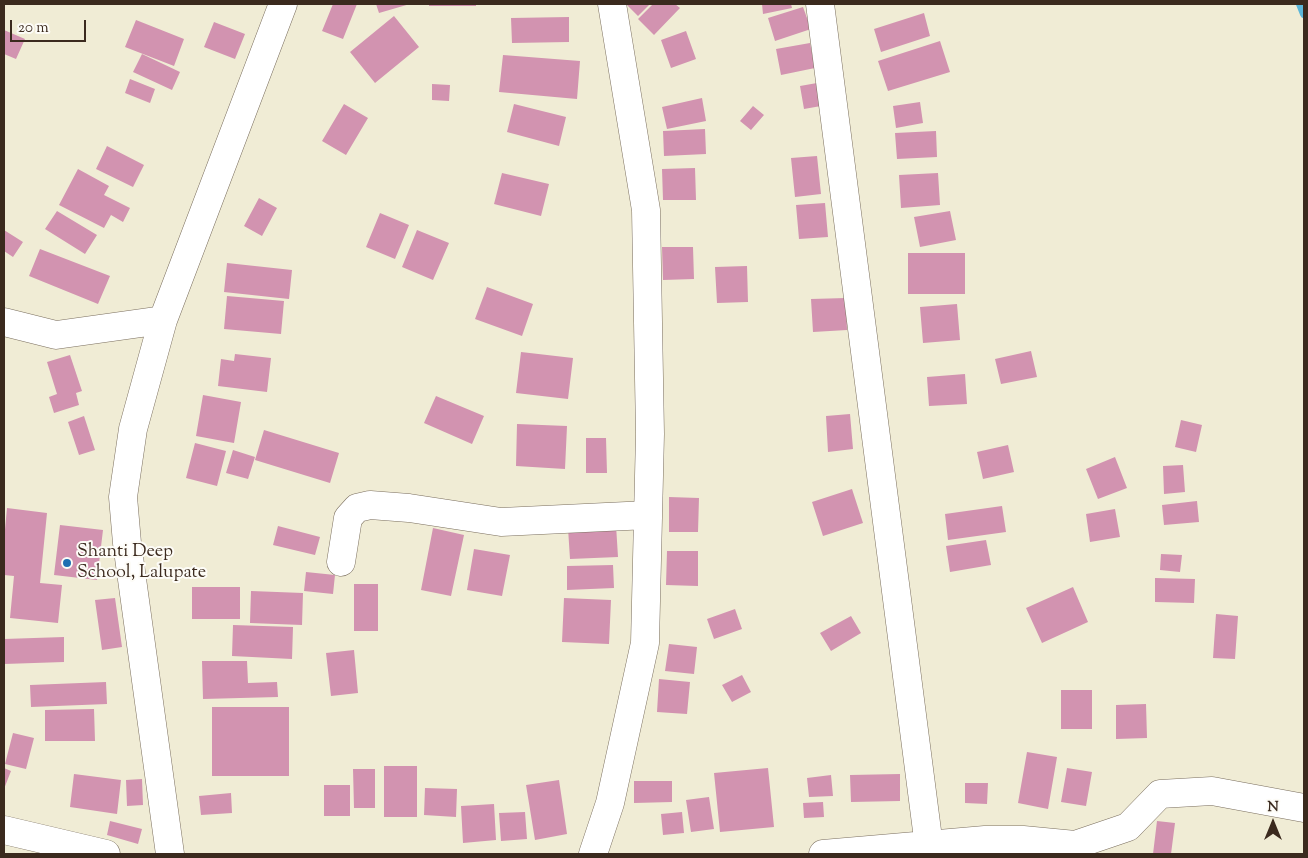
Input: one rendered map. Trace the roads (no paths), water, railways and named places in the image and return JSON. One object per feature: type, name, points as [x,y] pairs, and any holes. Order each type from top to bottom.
[{"type":"street","points":[[170,854],[127,543],[123,497],[133,430],[163,320],[283,4]]},
{"type":"street","points":[[593,854],[610,803],[645,643],[650,434],[646,210],[612,4]]},
{"type":"street","points":[[820,4],[930,850]]},
{"type":"street","points":[[4,322],[56,335],[163,320]]},
{"type":"street","points":[[341,562],[348,518],[356,508],[370,505],[409,508],[501,522],[648,515]]},
{"type":"street","points":[[823,854],[930,850],[985,840],[1023,840],[1075,845],[1128,827],[1160,794],[1212,791],[1304,808]]},
{"type":"street","points":[[4,830],[106,854]]},
{"type":"waterway","points":[[1300,4],[1304,14]]},
{"type":"place","name":"Shanti Deep School, Lalupate","points":[[67,563]]}]
